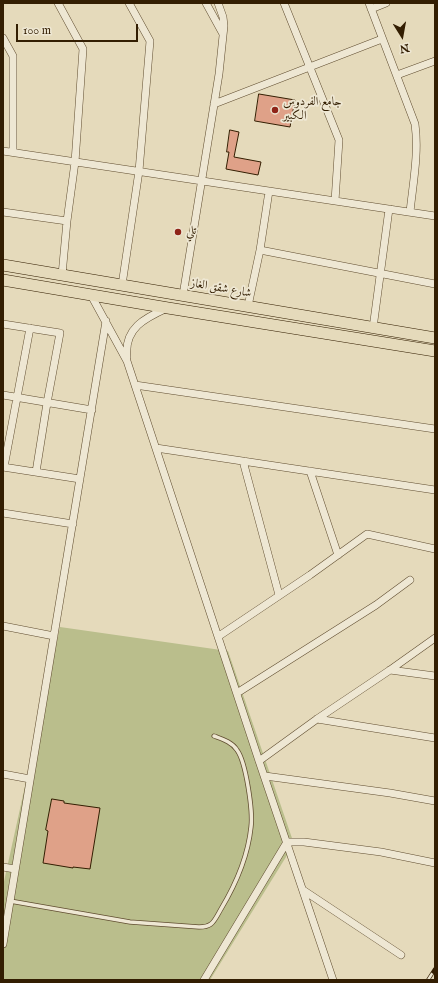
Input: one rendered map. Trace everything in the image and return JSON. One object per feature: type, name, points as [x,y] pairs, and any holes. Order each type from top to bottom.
[{"type":"main road","name":"شارع شقق الغاز","points":[[3,265],[435,338]]},
{"type":"main road","points":[[3,280],[435,351]]},
{"type":"main road","points":[[290,328],[293,314]]},
{"type":"street","points":[[58,3],[83,49],[75,162],[67,221],[62,275]]},
{"type":"street","points":[[122,285],[139,171],[150,42],[129,3]]},
{"type":"street","points":[[206,3],[224,36]]},
{"type":"street","points":[[210,11],[219,5],[227,3]]},
{"type":"street","points":[[386,3],[370,6],[415,124],[417,137],[416,158],[410,212]]},
{"type":"street","points":[[287,4],[309,67],[339,140],[335,201]]},
{"type":"street","points":[[183,295],[224,36],[223,17],[219,5]]},
{"type":"street","points":[[3,38],[13,56],[13,152]]},
{"type":"street","points":[[214,104],[382,39]]},
{"type":"street","points":[[397,75],[435,61]]},
{"type":"street","points":[[3,151],[435,216]]},
{"type":"street","points":[[248,306],[260,250],[269,191]]},
{"type":"street","points":[[373,328],[389,209]]},
{"type":"street","points":[[3,212],[67,221]]},
{"type":"street","points":[[260,250],[435,284]]},
{"type":"street","points":[[91,295],[127,361],[259,761],[334,980]]},
{"type":"street","points":[[127,361],[128,342],[133,330],[146,318],[168,308]]},
{"type":"street","points":[[3,944],[106,321]]},
{"type":"street","points":[[3,324],[60,333],[36,472]]},
{"type":"street","points":[[30,328],[4,467],[80,479]]},
{"type":"street","points":[[135,385],[435,429]]},
{"type":"street","points":[[3,395],[92,410]]},
{"type":"street","points":[[156,448],[435,490]]},
{"type":"street","points":[[242,461],[279,595]]},
{"type":"street","points":[[310,471],[338,555]]},
{"type":"street","points":[[3,513],[73,524]]},
{"type":"street","points":[[219,636],[367,534],[435,549]]},
{"type":"street","points":[[237,693],[376,605],[410,580]]},
{"type":"street","points":[[3,626],[54,636]]},
{"type":"street","points":[[259,761],[317,718],[390,670],[435,638]]},
{"type":"street","points":[[390,670],[435,676]]},
{"type":"street","points":[[317,718],[435,738]]},
{"type":"street","points":[[3,774],[30,779]]},
{"type":"street","points":[[265,776],[390,793],[435,801]]},
{"type":"street","points":[[287,842],[304,842],[381,852],[435,862]]},
{"type":"street","points":[[204,980],[287,842]]},
{"type":"street","points":[[3,867],[15,869]]},
{"type":"street","points":[[303,889],[401,955]]},
{"type":"lane","points":[[10,901],[130,922],[199,927],[210,924],[216,918],[229,896],[240,872],[252,826],[250,797],[238,750],[231,744],[214,736]]},
{"type":"green space","points":[[60,627],[228,651],[294,844],[210,980],[3,980],[3,886]]},
{"type":"building","name":"جامع الفردوس الكبير","points":[[259,94],[295,100],[290,127],[255,121]]},
{"type":"building","points":[[230,130],[239,132],[234,157],[261,162],[258,175],[226,169],[229,152],[227,152]]},
{"type":"building","points":[[52,799],[64,801],[64,803],[100,808],[90,869],[43,863],[48,831],[46,830]]},
{"type":"railway","points":[[428,980],[435,969]]},
{"type":"place","name":"جامع الفردوس الكبير","points":[[275,110]]},
{"type":"place","name":"تلي","points":[[178,232]]}]
